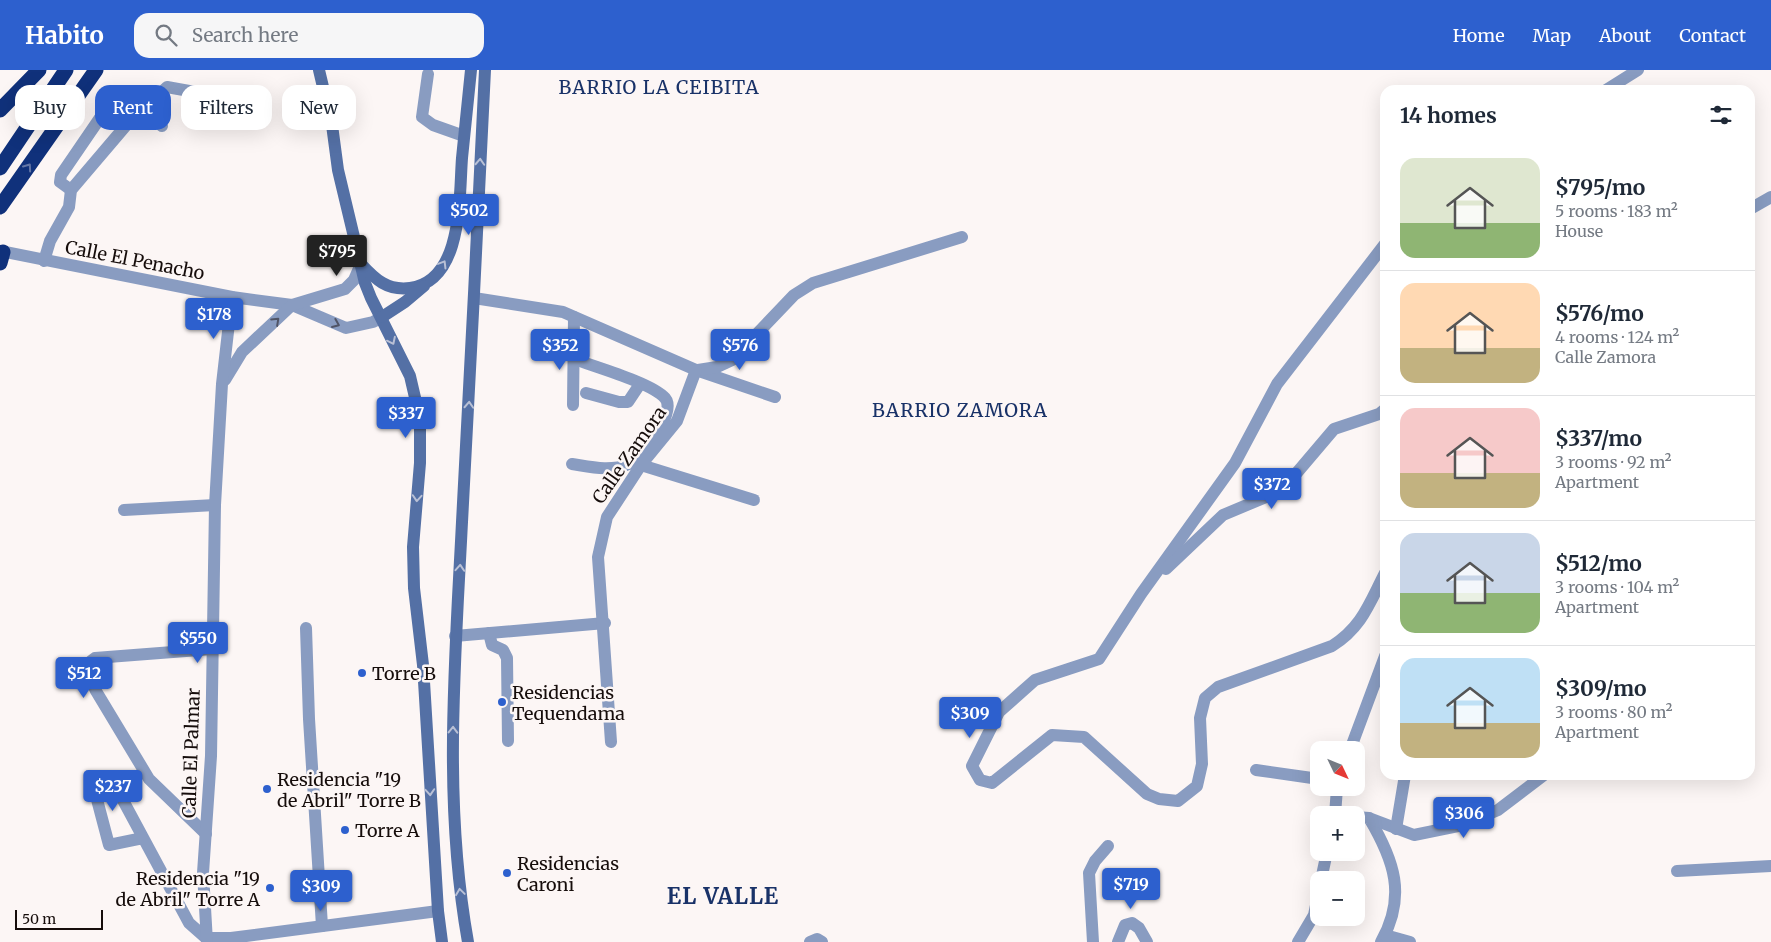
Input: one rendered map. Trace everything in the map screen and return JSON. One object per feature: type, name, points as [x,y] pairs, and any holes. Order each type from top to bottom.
[{"type":"highway","points":[[0,110],[39,70]]},
{"type":"highway","points":[[0,168],[66,70]]},
{"type":"highway","points":[[0,207],[96,70]]},
{"type":"main road","points":[[319,70],[332,125],[338,170],[370,298],[382,317],[410,376],[420,419],[420,463],[413,547],[414,588],[423,665],[438,911],[442,942]]},
{"type":"main road","points":[[382,317],[428,284],[442,268],[454,237],[472,70]]},
{"type":"main road","points":[[468,942],[459,880],[454,819],[455,636],[485,70]]},
{"type":"main road","points":[[361,264],[376,280],[392,287],[405,288],[428,284]]},
{"type":"street","points":[[1614,85],[1638,70]]},
{"type":"street","points":[[428,74],[422,117],[433,125],[464,136]]},
{"type":"street","points":[[71,190],[60,182],[60,178],[95,126]]},
{"type":"street","points":[[44,261],[50,241],[69,207],[71,190],[123,130]]},
{"type":"street","points":[[90,133],[108,147]]},
{"type":"street","points":[[1755,206],[1771,197]]},
{"type":"street","points":[[696,370],[717,367],[732,360],[794,295],[813,282],[962,237]]},
{"type":"street","points":[[1380,250],[1277,384],[1235,463],[1141,594],[1100,658],[1035,680],[999,712],[972,766],[980,780],[992,783],[1052,735],[1084,737],[1147,794],[1159,799],[1178,801],[1197,786],[1202,764],[1200,718],[1205,698],[1218,687],[1332,646],[1348,636],[1361,619],[1380,583]]},
{"type":"street","name":"Calle El Penacho","points":[[1,255],[44,261],[232,297],[292,305]]},
{"type":"street","points":[[292,305],[345,288],[354,280],[361,264]]},
{"type":"street","name":"Calle El Palmar","points":[[207,940],[203,873],[211,756],[215,505],[222,384],[232,297]]},
{"type":"street","points":[[474,298],[563,312],[696,370],[775,397]]},
{"type":"street","points":[[292,305],[346,328],[373,322],[382,317]]},
{"type":"street","name":"Calle El Palmar","points":[[222,384],[242,352],[292,305]]},
{"type":"street","points":[[574,316],[574,405]]},
{"type":"street","points":[[572,464],[603,469],[631,463],[660,430],[669,407],[661,394],[574,359]]},
{"type":"street","name":"Calle Zamora","points":[[611,742],[605,623],[598,557],[607,517],[641,465],[676,421],[696,370]]},
{"type":"street","points":[[586,393],[619,402],[628,402],[640,384]]},
{"type":"street","points":[[1141,594],[1223,515],[1273,494],[1289,482],[1334,429],[1380,413]]},
{"type":"street","points":[[641,465],[754,500]]},
{"type":"street","points":[[124,510],[215,505]]},
{"type":"street","points":[[455,636],[605,623]]},
{"type":"street","points":[[306,628],[308,719],[322,926]]},
{"type":"street","points":[[489,633],[492,644],[502,650],[507,658],[508,741]]},
{"type":"street","points":[[206,834],[149,779],[86,672],[91,661],[95,658],[212,649]]},
{"type":"street","points":[[1353,741],[1380,669]]},
{"type":"street","points":[[1256,770],[1310,778]]},
{"type":"street","points":[[1396,829],[1404,780]]},
{"type":"street","points":[[1365,819],[1414,835],[1463,826],[1498,810],[1537,780]]},
{"type":"street","points":[[143,838],[109,844],[95,792],[116,789],[143,838],[189,923],[207,940],[438,911]]},
{"type":"street","points":[[1365,821],[1389,855],[1397,899],[1383,939],[1410,942]]},
{"type":"street","points":[[1093,942],[1089,873],[1095,861],[1108,846]]},
{"type":"street","points":[[1677,871],[1771,866]]},
{"type":"street","points":[[1298,942],[1310,921]]},
{"type":"street","points":[[1118,942],[1125,926],[1132,923],[1139,928],[1147,942]]},
{"type":"place","name":"Torre B","points":[[362,673]]},
{"type":"place","name":"Residencias Tequendama","points":[[502,702]]},
{"type":"place","name":"Residencia \"19 de Abril\" Torre B","points":[[267,789]]},
{"type":"place","name":"Torre A","points":[[345,830]]},
{"type":"place","name":"Residencias Caroni","points":[[507,873]]},
{"type":"place","name":"Residencia \"19 de Abril\" Torre A","points":[[270,888]]},
{"type":"district","name":"BARRIO LA CEIBITA","points":[[659,87]]},
{"type":"district","name":"BARRIO ZAMORA","points":[[960,410]]},
{"type":"district","name":"EL VALLE","points":[[723,896]]}]
